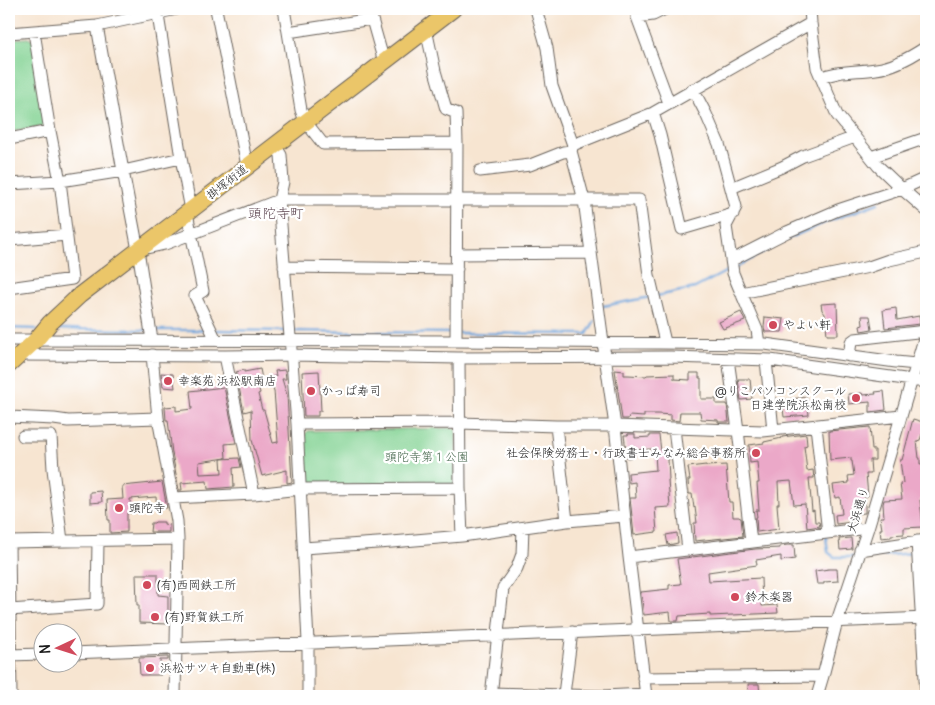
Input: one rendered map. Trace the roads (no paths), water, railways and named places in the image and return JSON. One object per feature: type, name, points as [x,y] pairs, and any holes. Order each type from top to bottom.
[{"type":"highway","name":"掛塚街道","points":[[12,358],[36,340],[80,295],[384,62],[433,19],[453,9]]},
{"type":"street","points":[[9,34],[97,26],[157,11],[177,9]]},
{"type":"street","points":[[216,9],[248,166]]},
{"type":"street","points":[[284,9],[305,121],[323,144],[457,143]]},
{"type":"street","points":[[523,528],[522,554],[517,568],[503,588],[491,695],[646,695],[628,557],[615,426],[584,200],[572,148],[552,86],[546,48],[536,9]]},
{"type":"street","points":[[665,9],[653,15],[637,17],[669,103]]},
{"type":"street","points":[[810,9],[817,68],[837,115],[878,166],[926,210]]},
{"type":"street","points":[[157,11],[192,234],[204,291],[195,296],[216,340]]},
{"type":"street","points":[[288,32],[370,14],[384,62]]},
{"type":"street","points":[[433,19],[435,71],[446,108],[456,114],[458,200],[456,341]]},
{"type":"street","points":[[480,171],[530,165],[572,148],[652,112],[811,23]]},
{"type":"street","points":[[97,26],[138,250],[152,340]]},
{"type":"street","points":[[34,32],[60,181],[72,280],[80,295]]},
{"type":"street","points":[[821,78],[830,74],[878,69],[909,58],[926,46]]},
{"type":"street","points":[[693,89],[718,144],[736,207],[726,226],[733,273],[757,330],[759,344]]},
{"type":"street","points":[[652,112],[660,135],[682,228],[732,214]]},
{"type":"street","points":[[9,138],[50,131]]},
{"type":"street","points":[[731,188],[782,168],[803,156],[855,137]]},
{"type":"street","points":[[870,157],[926,138]]},
{"type":"street","points":[[275,145],[281,155],[282,182],[279,200],[297,424],[308,642],[308,696]]},
{"type":"street","points":[[9,184],[60,181],[181,158]]},
{"type":"street","points":[[732,260],[787,232],[838,210],[902,189],[926,178]]},
{"type":"street","points":[[138,250],[165,244],[279,200],[639,200],[649,275],[664,342]]},
{"type":"street","points":[[9,240],[67,235]]},
{"type":"street","points":[[740,293],[869,267],[889,260],[926,252]]},
{"type":"street","points":[[457,254],[591,253]]},
{"type":"street","points":[[284,267],[457,269]]},
{"type":"street","points":[[9,288],[72,280]]},
{"type":"street","points":[[849,356],[850,342],[855,339],[926,332]]},
{"type":"street","name":"大浜通り","points":[[817,696],[837,622],[868,528],[912,380],[922,365],[926,332]]},
{"type":"street","points":[[9,340],[759,344],[922,365]]},
{"type":"street","points":[[152,355],[158,418],[177,521],[175,696]]},
{"type":"street","points":[[12,358],[152,355],[459,358],[671,357],[766,360],[926,382]]},
{"type":"street","points":[[225,356],[254,494]]},
{"type":"street","points":[[459,358],[462,536]]},
{"type":"street","points":[[728,359],[750,542]]},
{"type":"street","points":[[766,360],[773,430]]},
{"type":"street","points":[[297,424],[459,423],[762,431],[901,416]]},
{"type":"street","points":[[9,417],[68,421],[158,418]]},
{"type":"street","points":[[556,426],[567,522]]},
{"type":"street","points":[[816,426],[828,533]]},
{"type":"street","points":[[674,428],[688,550]]},
{"type":"street","points":[[23,436],[51,436],[62,541]]},
{"type":"street","points":[[173,498],[254,494],[300,489],[460,488]]},
{"type":"street","points":[[303,548],[462,536],[624,516]]},
{"type":"street","points":[[628,557],[868,528]]},
{"type":"street","points":[[9,610],[97,604],[98,540]]},
{"type":"street","points":[[11,696],[9,542],[178,540]]},
{"type":"street","points":[[860,550],[922,540],[926,696]]},
{"type":"street","points":[[82,652],[924,618]]},
{"type":"street","points":[[565,695],[572,632]]},
{"type":"street","points":[[10,655],[32,654]]},
{"type":"street","points":[[643,678],[823,676]]},
{"type":"waterway","points":[[736,268],[778,243],[878,203]]},
{"type":"waterway","points":[[657,296],[695,288],[729,270]]},
{"type":"waterway","points":[[603,306],[651,297]]},
{"type":"waterway","points":[[459,333],[587,334],[595,320]]},
{"type":"waterway","points":[[9,328],[36,329]]},
{"type":"waterway","points":[[54,329],[146,330]]},
{"type":"waterway","points":[[154,330],[208,330]]},
{"type":"waterway","points":[[216,330],[286,331]]},
{"type":"waterway","points":[[294,331],[453,333]]},
{"type":"waterway","points":[[826,537],[828,552],[834,557],[855,557]]},
{"type":"waterway","points":[[863,557],[915,553]]},
{"type":"place","name":"やよい軒","points":[[773,325]]},
{"type":"place","name":"幸楽苑 浜松駅南店","points":[[168,381]]},
{"type":"place","name":"かっぱ寿司","points":[[311,391]]},
{"type":"place","name":"@りこパソコンスクール 日建学院浜松南校","points":[[856,398]]},
{"type":"place","name":"社会保険労務士・行政書士みなみ総合事務所","points":[[756,453]]},
{"type":"place","name":"頭陀寺","points":[[119,508]]},
{"type":"place","name":"(有)西岡鉄工所","points":[[147,585]]},
{"type":"place","name":"鈴木楽器","points":[[735,597]]},
{"type":"place","name":"(有)野賀鉄工所","points":[[155,617]]},
{"type":"place","name":"浜松サツキ自動車(株)","points":[[150,668]]},
{"type":"district","name":"頭陀寺町","points":[[276,213]]},
{"type":"park label","name":"頭陀寺第１公園","points":[[427,457]]}]
